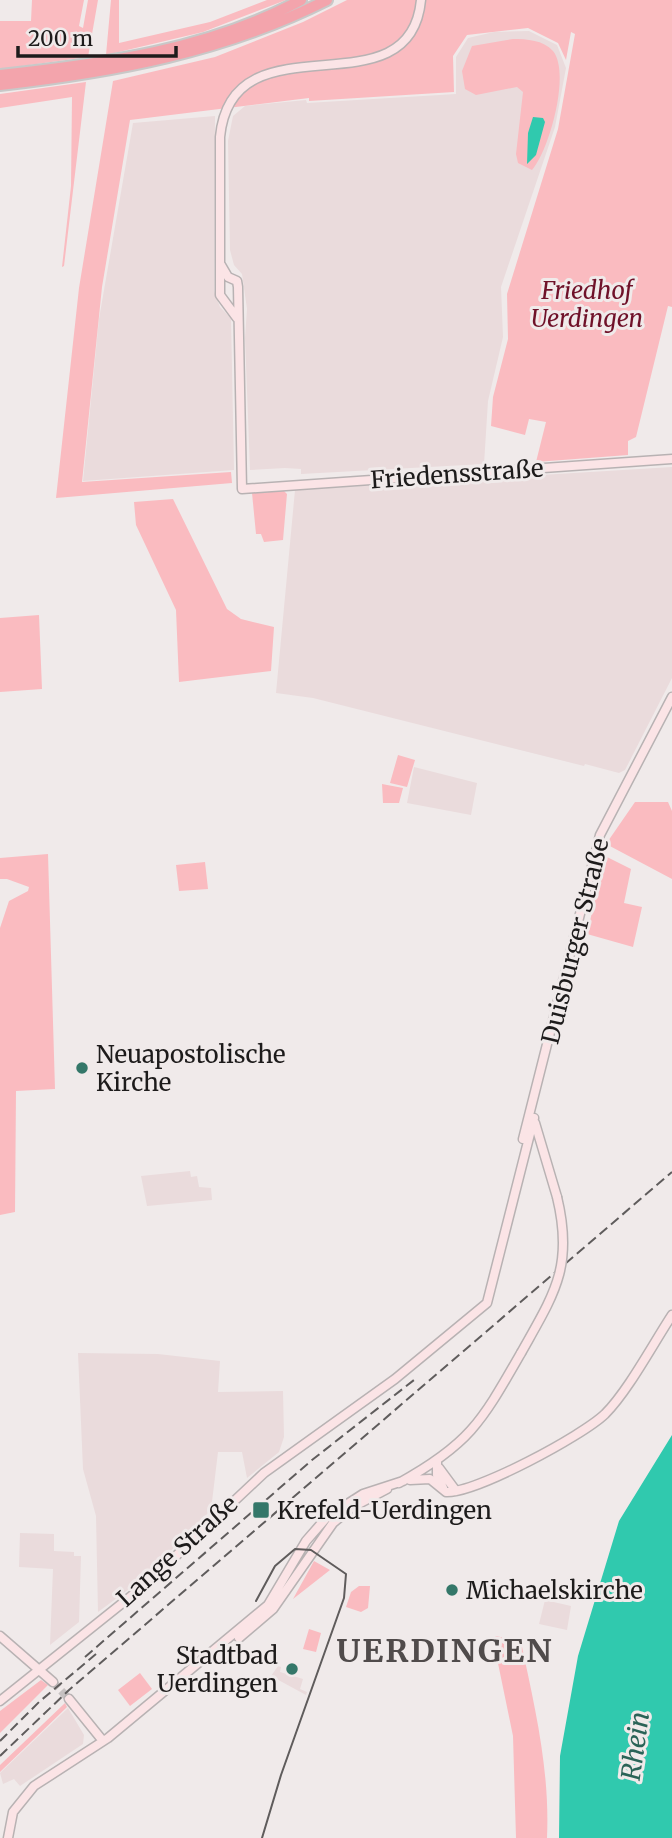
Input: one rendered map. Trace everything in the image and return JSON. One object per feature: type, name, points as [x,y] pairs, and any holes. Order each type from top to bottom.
[{"type":"highway","points":[[0,75],[70,68],[164,50],[204,40],[275,14],[301,0]]},
{"type":"highway","points":[[0,85],[139,65],[206,48],[280,22],[327,0]]},
{"type":"main road","points":[[223,303],[220,137],[222,121],[231,98],[246,83],[266,73],[363,61],[391,52],[413,28],[421,0]]},
{"type":"main road","points":[[224,279],[237,281],[237,321]]},
{"type":"main road","points":[[223,303],[233,304],[238,300]]},
{"type":"main road","points":[[223,303],[232,308],[237,321]]},
{"type":"main road","name":"Friedensstraße","points":[[237,321],[242,489],[672,459]]},
{"type":"main road","name":"Duisburger Straße","points":[[522,1156],[524,1133],[536,1096],[600,835],[672,697]]},
{"type":"main road","points":[[161,1695],[268,1605],[306,1541],[327,1517],[363,1494],[438,1465],[479,1424],[548,1304],[561,1274],[565,1240],[557,1197],[540,1147],[534,1118],[536,1096]]},
{"type":"main road","name":"Duisburger Straße","points":[[488,1300],[522,1156],[534,1118]]},
{"type":"main road","points":[[525,1146],[533,1144],[540,1147]]},
{"type":"main road","name":"Lange Straße","points":[[0,1701],[145,1585],[264,1473],[395,1379],[488,1300]]},
{"type":"main road","points":[[394,1485],[423,1478],[446,1492],[456,1491],[519,1466],[604,1415],[672,1315]]},
{"type":"main road","points":[[438,1465],[456,1491]]},
{"type":"main road","points":[[438,1465],[437,1475],[446,1492]]},
{"type":"main road","points":[[8,1838],[13,1812],[25,1795],[103,1741],[273,1609],[311,1550],[339,1517],[403,1480]]},
{"type":"main road","points":[[0,1636],[53,1682]]},
{"type":"main road","points":[[69,1699],[103,1741]]},
{"type":"shaded area","points":[[529,31],[557,45],[566,68],[555,127],[501,287],[503,337],[488,401],[484,464],[301,474],[301,469],[250,470],[245,338],[247,309],[242,274],[234,265],[230,250],[228,141],[233,116],[245,106],[306,100],[307,103],[456,94],[456,57],[468,38],[494,32]]},
{"type":"shaded area","points":[[215,116],[214,291],[220,307],[231,318],[234,470],[83,481],[99,319],[133,123]]},
{"type":"shaded area","points":[[672,467],[672,678],[625,770],[619,773],[585,764],[584,766],[313,698],[276,693],[295,490]]},
{"type":"shaded area","points":[[414,767],[477,783],[471,815],[407,803]]},
{"type":"shaded area","points":[[190,1171],[191,1177],[197,1176],[199,1187],[211,1188],[212,1200],[147,1206],[141,1176]]},
{"type":"shaded area","points":[[78,1353],[158,1354],[220,1361],[218,1392],[283,1391],[284,1437],[279,1452],[247,1478],[242,1452],[218,1452],[211,1510],[144,1578],[98,1612],[96,1516],[83,1469]]},
{"type":"shaded area","points":[[20,1533],[54,1534],[54,1551],[74,1552],[74,1556],[81,1556],[79,1622],[50,1645],[53,1569],[19,1567]]},
{"type":"shaded area","points":[[545,1600],[571,1606],[567,1630],[539,1624]]},
{"type":"shaded area","points":[[278,1666],[281,1667],[280,1672],[303,1679],[300,1689],[307,1692],[306,1695],[271,1676]]},
{"type":"shaded area","points":[[68,1708],[84,1735],[83,1744],[20,1786],[14,1779],[3,1784],[0,1773]]},
{"type":"green space","points":[[32,0],[84,0],[79,26],[83,28],[88,0],[98,0],[88,57],[0,69],[0,21],[31,21]]},
{"type":"green space","points":[[111,0],[119,0],[119,43],[210,22],[267,0],[286,0],[203,32],[106,55]]},
{"type":"green space","name":"Friedhof Uerdingen","points":[[347,0],[672,0],[672,307],[668,306],[636,437],[628,441],[628,455],[536,462],[546,422],[529,419],[525,435],[491,426],[493,397],[508,339],[507,294],[558,129],[575,34],[571,32],[566,60],[558,43],[528,28],[467,35],[453,56],[454,92],[309,101],[309,98],[130,120],[102,287],[82,482],[231,472],[232,483],[56,498],[79,288],[113,81],[215,57],[303,22]]},
{"type":"green space","points":[[513,39],[544,44],[553,51],[558,62],[560,76],[556,112],[545,146],[532,170],[518,163],[516,154],[523,92],[517,87],[476,95],[465,89],[462,71],[472,46]]},
{"type":"green space","points":[[86,82],[62,267],[71,186],[72,97],[0,108],[0,94]]},
{"type":"green space","points":[[284,491],[287,494],[283,540],[264,542],[261,534],[256,534],[252,493]]},
{"type":"green space","points":[[173,499],[227,609],[241,619],[274,627],[271,671],[179,682],[176,610],[136,525],[134,502]]},
{"type":"green space","points":[[39,615],[42,689],[0,692],[0,618]]},
{"type":"green space","points":[[398,755],[415,760],[407,787],[390,783]]},
{"type":"green space","points":[[382,784],[403,788],[399,803],[383,803]]},
{"type":"green space","points":[[635,802],[668,802],[672,811],[672,879],[606,844]]},
{"type":"green space","points":[[48,854],[55,1089],[16,1091],[15,1212],[0,1215],[0,928],[9,901],[28,891],[29,887],[0,879],[0,858]]},
{"type":"green space","points":[[605,856],[631,869],[624,903],[642,907],[633,947],[587,934]]},
{"type":"green space","points":[[205,862],[208,889],[179,891],[176,865]]},
{"type":"green space","points":[[314,1561],[330,1570],[293,1599]]},
{"type":"green space","points":[[359,1586],[370,1586],[368,1608],[361,1612],[346,1607],[351,1592]]},
{"type":"green space","points":[[309,1629],[321,1633],[316,1652],[303,1649]]},
{"type":"green space","points":[[496,1636],[521,1642],[544,1764],[547,1838],[516,1838],[513,1736],[493,1639]]},
{"type":"green space","points":[[140,1673],[152,1689],[130,1706],[118,1690]]},
{"type":"green space","points":[[41,1680],[48,1685],[0,1733],[0,1711]]},
{"type":"green space","points":[[65,1703],[67,1707],[0,1772],[0,1765]]},
{"type":"water","points":[[533,117],[543,118],[545,122],[536,155],[527,164],[528,133]]},
{"type":"water","name":"Rhein","points":[[672,1435],[672,1838],[559,1838],[560,1756],[578,1656],[619,1521]]},
{"type":"tunnel","points":[[53,1682],[69,1699]]},
{"type":"tram line","points":[[256,1601],[275,1566],[295,1549],[311,1550],[346,1574],[344,1598],[281,1775],[262,1838]]},
{"type":"railway","points":[[0,1756],[69,1690],[672,1172]]},
{"type":"railway","points":[[85,1657],[312,1460],[414,1380]]},
{"type":"railway","points":[[0,1741],[39,1702],[96,1654]]},
{"type":"place","name":"Neuapostolische Kirche","points":[[82,1068]]},
{"type":"place","name":"Krefeld-Uerdingen","points":[[261,1510]]},
{"type":"place","name":"Michaelskirche","points":[[452,1590]]},
{"type":"place","name":"Stadtbad Uerdingen","points":[[292,1669]]},
{"type":"district","name":"UERDINGEN","points":[[445,1651]]}]
